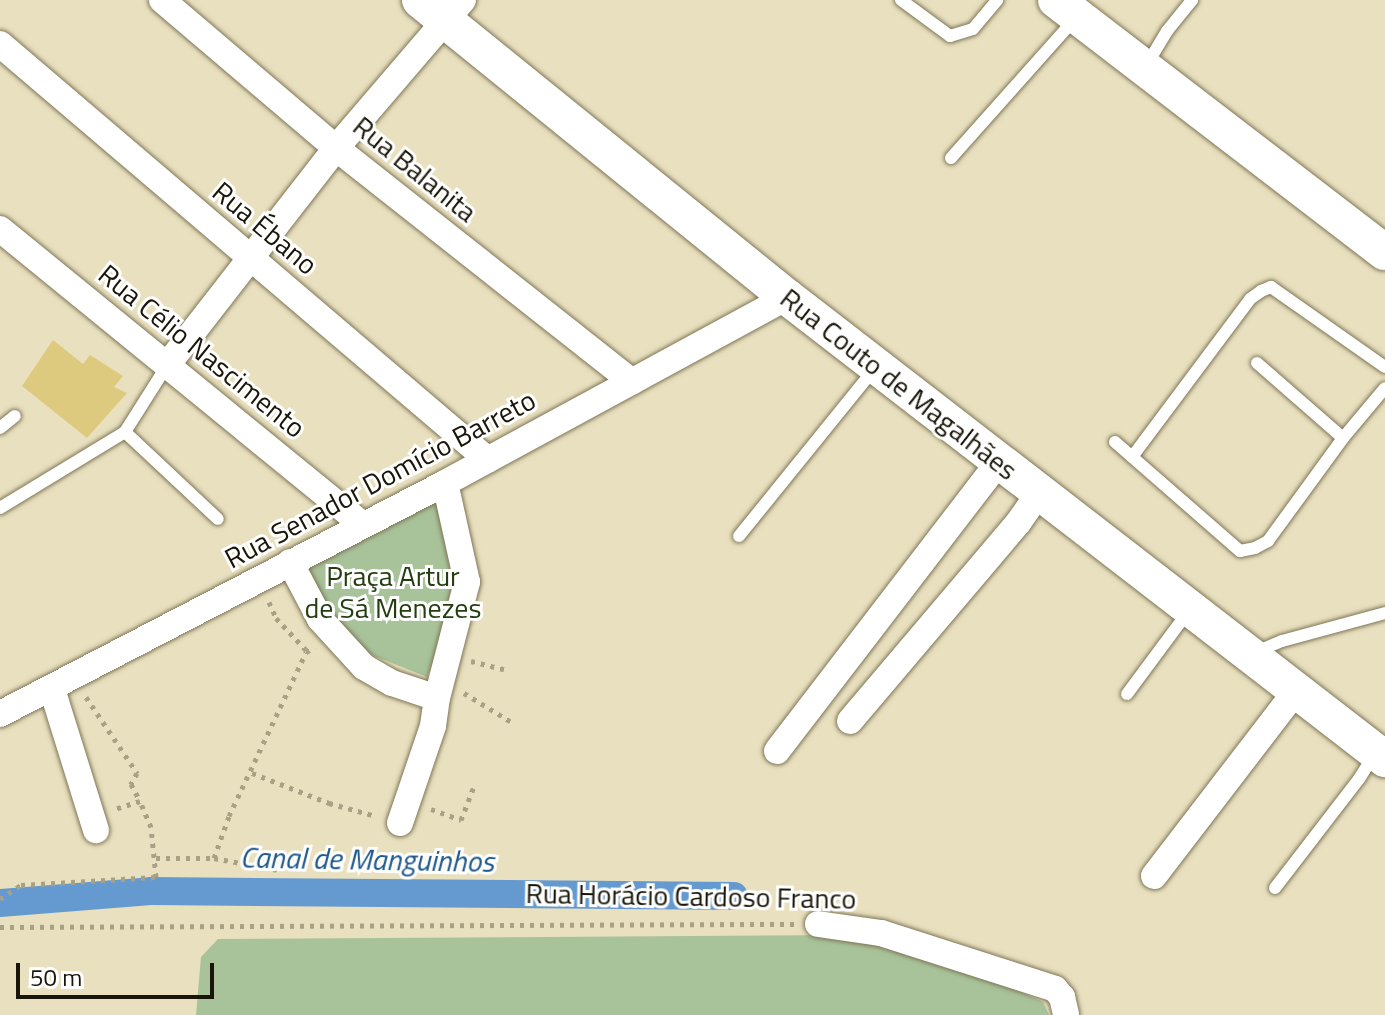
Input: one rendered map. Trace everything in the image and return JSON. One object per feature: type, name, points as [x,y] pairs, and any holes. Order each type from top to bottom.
[{"type":"main road","name":"Rua Couto de Magalhães","points":[[443,7],[787,297],[1296,691],[1382,750]]},
{"type":"main road","points":[[1066,8],[1385,252]]},
{"type":"street","name":"Rua Balanita","points":[[162,0],[336,148],[632,382]]},
{"type":"street","points":[[168,364],[443,7]]},
{"type":"street","name":"Rua Ébano","points":[[0,44],[488,460]]},
{"type":"street","name":"Rua Célio Nascimento","points":[[0,229],[362,524]]},
{"type":"street","name":"Rua Senador Domício Barreto","points":[[0,714],[445,483],[787,297]]},
{"type":"street","points":[[777,751],[999,462]]},
{"type":"street","points":[[404,811],[433,726],[467,582],[445,483]]},
{"type":"street","points":[[850,721],[1039,493]]},
{"type":"street","points":[[290,562],[333,636],[364,667],[392,683],[440,690]]},
{"type":"street","points":[[62,682],[94,823]]},
{"type":"street","points":[[1154,876],[1296,691]]},
{"type":"street","name":"Rua Horácio Cardoso Franco","points":[[818,924],[881,933],[1055,989],[1062,997],[1066,1015]]},
{"type":"lane","points":[[901,0],[950,36],[973,29],[997,0]]},
{"type":"lane","points":[[1145,69],[1167,31],[1192,0]]},
{"type":"lane","points":[[951,158],[1066,8]]},
{"type":"lane","points":[[1132,457],[1250,299],[1271,287],[1385,367]]},
{"type":"lane","points":[[1257,363],[1343,438]]},
{"type":"lane","points":[[0,508],[125,432],[168,364]]},
{"type":"lane","points":[[739,536],[876,366]]},
{"type":"lane","points":[[1115,442],[1240,551],[1255,548],[1268,541],[1343,438],[1385,388]]},
{"type":"lane","points":[[0,428],[15,416]]},
{"type":"lane","points":[[125,432],[218,519]]},
{"type":"lane","points":[[1127,694],[1190,609]]},
{"type":"lane","points":[[1250,655],[1282,641],[1385,613]]},
{"type":"lane","points":[[1275,888],[1382,750]]},
{"type":"path","points":[[214,858],[229,816],[252,773],[306,652],[333,636]]},
{"type":"path","points":[[450,656],[504,669]]},
{"type":"path","points":[[0,899],[21,885],[156,877],[151,827],[131,784],[137,773],[62,682]]},
{"type":"path","points":[[440,690],[513,723]]},
{"type":"path","points":[[252,773],[329,803],[461,820],[475,784]]},
{"type":"path","points":[[94,823],[140,801]]},
{"type":"path","points":[[156,858],[214,858],[278,870]]},
{"type":"path","name":"Rua Horácio Cardoso Franco","points":[[0,927],[818,924]]},
{"type":"green space","name":"Praça Artur de Sá Menezes","points":[[443,496],[463,581],[427,677],[367,653],[331,618],[301,570]]},
{"type":"green space","points":[[853,935],[908,942],[1043,1002],[1049,1015],[196,1015],[201,957],[218,939]]},
{"type":"building","points":[[53,340],[83,364],[90,355],[123,376],[114,387],[127,393],[87,438],[22,386]]},
{"type":"waterway","name":"Canal de Manguinhos","points":[[0,903],[151,891],[734,896]]}]
